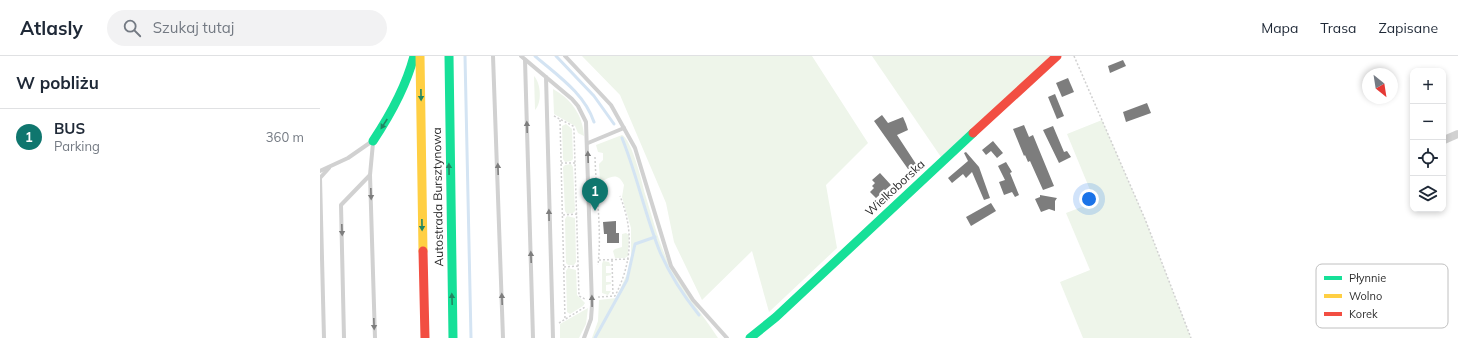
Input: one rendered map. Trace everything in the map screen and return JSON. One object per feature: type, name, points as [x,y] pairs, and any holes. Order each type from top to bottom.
[{"type":"main road","points":[[373,141],[396,107],[404,90],[414,56]]},
{"type":"main road","name":"Autostrada Bursztynowa","points":[[420,56],[425,338]]},
{"type":"main road","name":"Autostrada Bursztynowa","points":[[449,56],[453,338]]},
{"type":"main road","name":"Wielkoborska","points":[[750,338],[776,317],[915,186],[1057,56]]},
{"type":"street","points":[[1446,139],[1458,134]]},
{"type":"lane","points":[[493,56],[496,92],[503,338]]},
{"type":"lane","points":[[521,56],[578,106],[586,122],[588,143],[592,305],[591,319],[584,338]]},
{"type":"lane","points":[[565,56],[611,105],[635,148],[671,266],[693,300],[727,338]]},
{"type":"lane","points":[[525,60],[533,338]]},
{"type":"lane","points":[[546,77],[553,338]]},
{"type":"lane","points":[[588,143],[624,128]]},
{"type":"lane","points":[[320,171],[329,168],[373,141]]},
{"type":"lane","points":[[373,141],[370,175],[375,338]]},
{"type":"lane","points":[[324,338],[320,178],[329,168]]},
{"type":"lane","points":[[344,338],[341,205],[370,175]]},
{"type":"path","points":[[1074,56],[1145,220],[1191,338]]},
{"type":"path","points":[[552,116],[574,128],[579,296],[586,300]]},
{"type":"path","points":[[560,120],[565,319]]},
{"type":"path","points":[[595,156],[598,187],[598,271]]},
{"type":"path","points":[[561,163],[575,163]]},
{"type":"path","points":[[598,297],[615,296],[623,280],[629,259],[629,223],[620,196]]},
{"type":"path","points":[[563,215],[577,214]]},
{"type":"path","points":[[599,260],[629,259]]},
{"type":"path","points":[[612,260],[613,296]]},
{"type":"path","points":[[564,267],[578,266]]},
{"type":"path","points":[[598,291],[598,301]]},
{"type":"path","points":[[558,324],[586,306]]},
{"type":"shaded area","points":[[582,56],[812,56],[868,143],[826,185],[837,248],[769,312],[752,251],[702,300],[674,242],[666,203],[620,95]]},
{"type":"shaded area","points":[[872,56],[1051,56],[941,157]]},
{"type":"shaded area","points":[[534,76],[538,83],[540,93],[539,103],[535,110]]},
{"type":"shaded area","points":[[553,89],[575,108],[581,121],[584,136],[578,133],[575,126],[554,114]]},
{"type":"shaded area","points":[[1102,120],[1145,219],[1191,338],[1083,338],[1060,282],[1090,270],[1066,213],[1095,202],[1067,134]]},
{"type":"shaded area","points":[[566,124],[572,129],[573,159],[565,162],[563,159],[562,126]]},
{"type":"shaded area","points":[[622,135],[626,138],[633,153],[667,260],[677,278],[718,338],[592,338],[598,321],[599,300],[616,298],[627,274],[631,256],[631,228],[622,197],[624,185],[618,177],[615,176],[600,181],[599,164],[603,160],[603,153],[598,152],[596,145]]},
{"type":"shaded area","points":[[571,164],[573,167],[575,211],[567,214],[565,211],[563,167]]},
{"type":"shaded area","points":[[567,216],[575,218],[576,262],[574,265],[568,265],[566,263],[565,219]]},
{"type":"shaded area","points":[[626,233],[629,235],[628,256],[625,258],[615,258],[613,251],[622,247],[622,234]]},
{"type":"shaded area","points":[[603,261],[609,262],[611,266],[606,266],[606,273],[611,273],[611,275],[606,276],[606,282],[611,282],[611,284],[606,285],[606,291],[611,291],[608,295],[602,293]]},
{"type":"shaded area","points":[[568,268],[576,270],[577,295],[585,303],[583,306],[570,314],[567,312],[566,271]]},
{"type":"shaded area","points":[[588,308],[586,324],[579,338],[560,338],[560,324]]},
{"type":"building","points":[[1123,60],[1126,66],[1110,73],[1108,66]]},
{"type":"building","points":[[1068,78],[1074,92],[1062,97],[1056,83]]},
{"type":"building","points":[[1055,94],[1064,116],[1057,119],[1048,97]]},
{"type":"building","points":[[1147,103],[1151,113],[1126,122],[1123,112]]},
{"type":"building","points":[[882,115],[888,123],[903,117],[908,130],[897,135],[916,164],[908,169],[874,121]]},
{"type":"building","points":[[1024,125],[1029,137],[1033,135],[1054,186],[1043,190],[1030,161],[1028,162],[1025,155],[1024,156],[1013,129]]},
{"type":"building","points":[[1053,126],[1064,152],[1067,151],[1071,157],[1059,163],[1043,130]]},
{"type":"building","points":[[993,141],[1003,153],[997,158],[991,151],[986,155],[982,150]]},
{"type":"building","points":[[966,152],[979,167],[990,198],[984,200],[972,172],[966,178],[963,174],[952,183],[948,178],[968,161],[964,153]]},
{"type":"building","points":[[1006,162],[1012,172],[1010,173],[1019,195],[1015,197],[1012,192],[1004,195],[999,182],[1005,180],[998,166]]},
{"type":"building","points":[[880,173],[891,185],[876,198],[870,192],[874,188],[872,186],[875,183],[872,180]]},
{"type":"building","points":[[1040,195],[1057,198],[1055,201],[1055,211],[1049,209],[1041,212],[1035,199],[1040,197]]},
{"type":"building","points":[[991,203],[996,211],[971,226],[966,217]]},
{"type":"building","points":[[616,221],[616,233],[619,233],[619,243],[607,243],[607,234],[604,234],[603,222]]},
{"type":"waterway","points":[[465,56],[471,338]]},
{"type":"waterway","points":[[535,56],[577,94],[584,102],[594,122]]},
{"type":"waterway","points":[[556,56],[594,96],[614,124]]},
{"type":"waterway","points":[[622,138],[660,252],[677,285],[699,315]]},
{"type":"waterway","points":[[595,338],[627,280],[635,244],[655,237]]},
{"type":"traffic: fast","points":[[373,141],[397,100],[407,79],[414,56]]},
{"type":"traffic: fast","points":[[449,56],[453,338]]},
{"type":"traffic: fast","points":[[750,338],[776,317],[973,133]]},
{"type":"traffic: slow","points":[[420,56],[423,251]]},
{"type":"traffic: jam","points":[[973,133],[1057,56]]},
{"type":"traffic: jam","points":[[423,251],[425,338]]},
{"type":"place","name":"BUS","points":[[595,211]]}]
